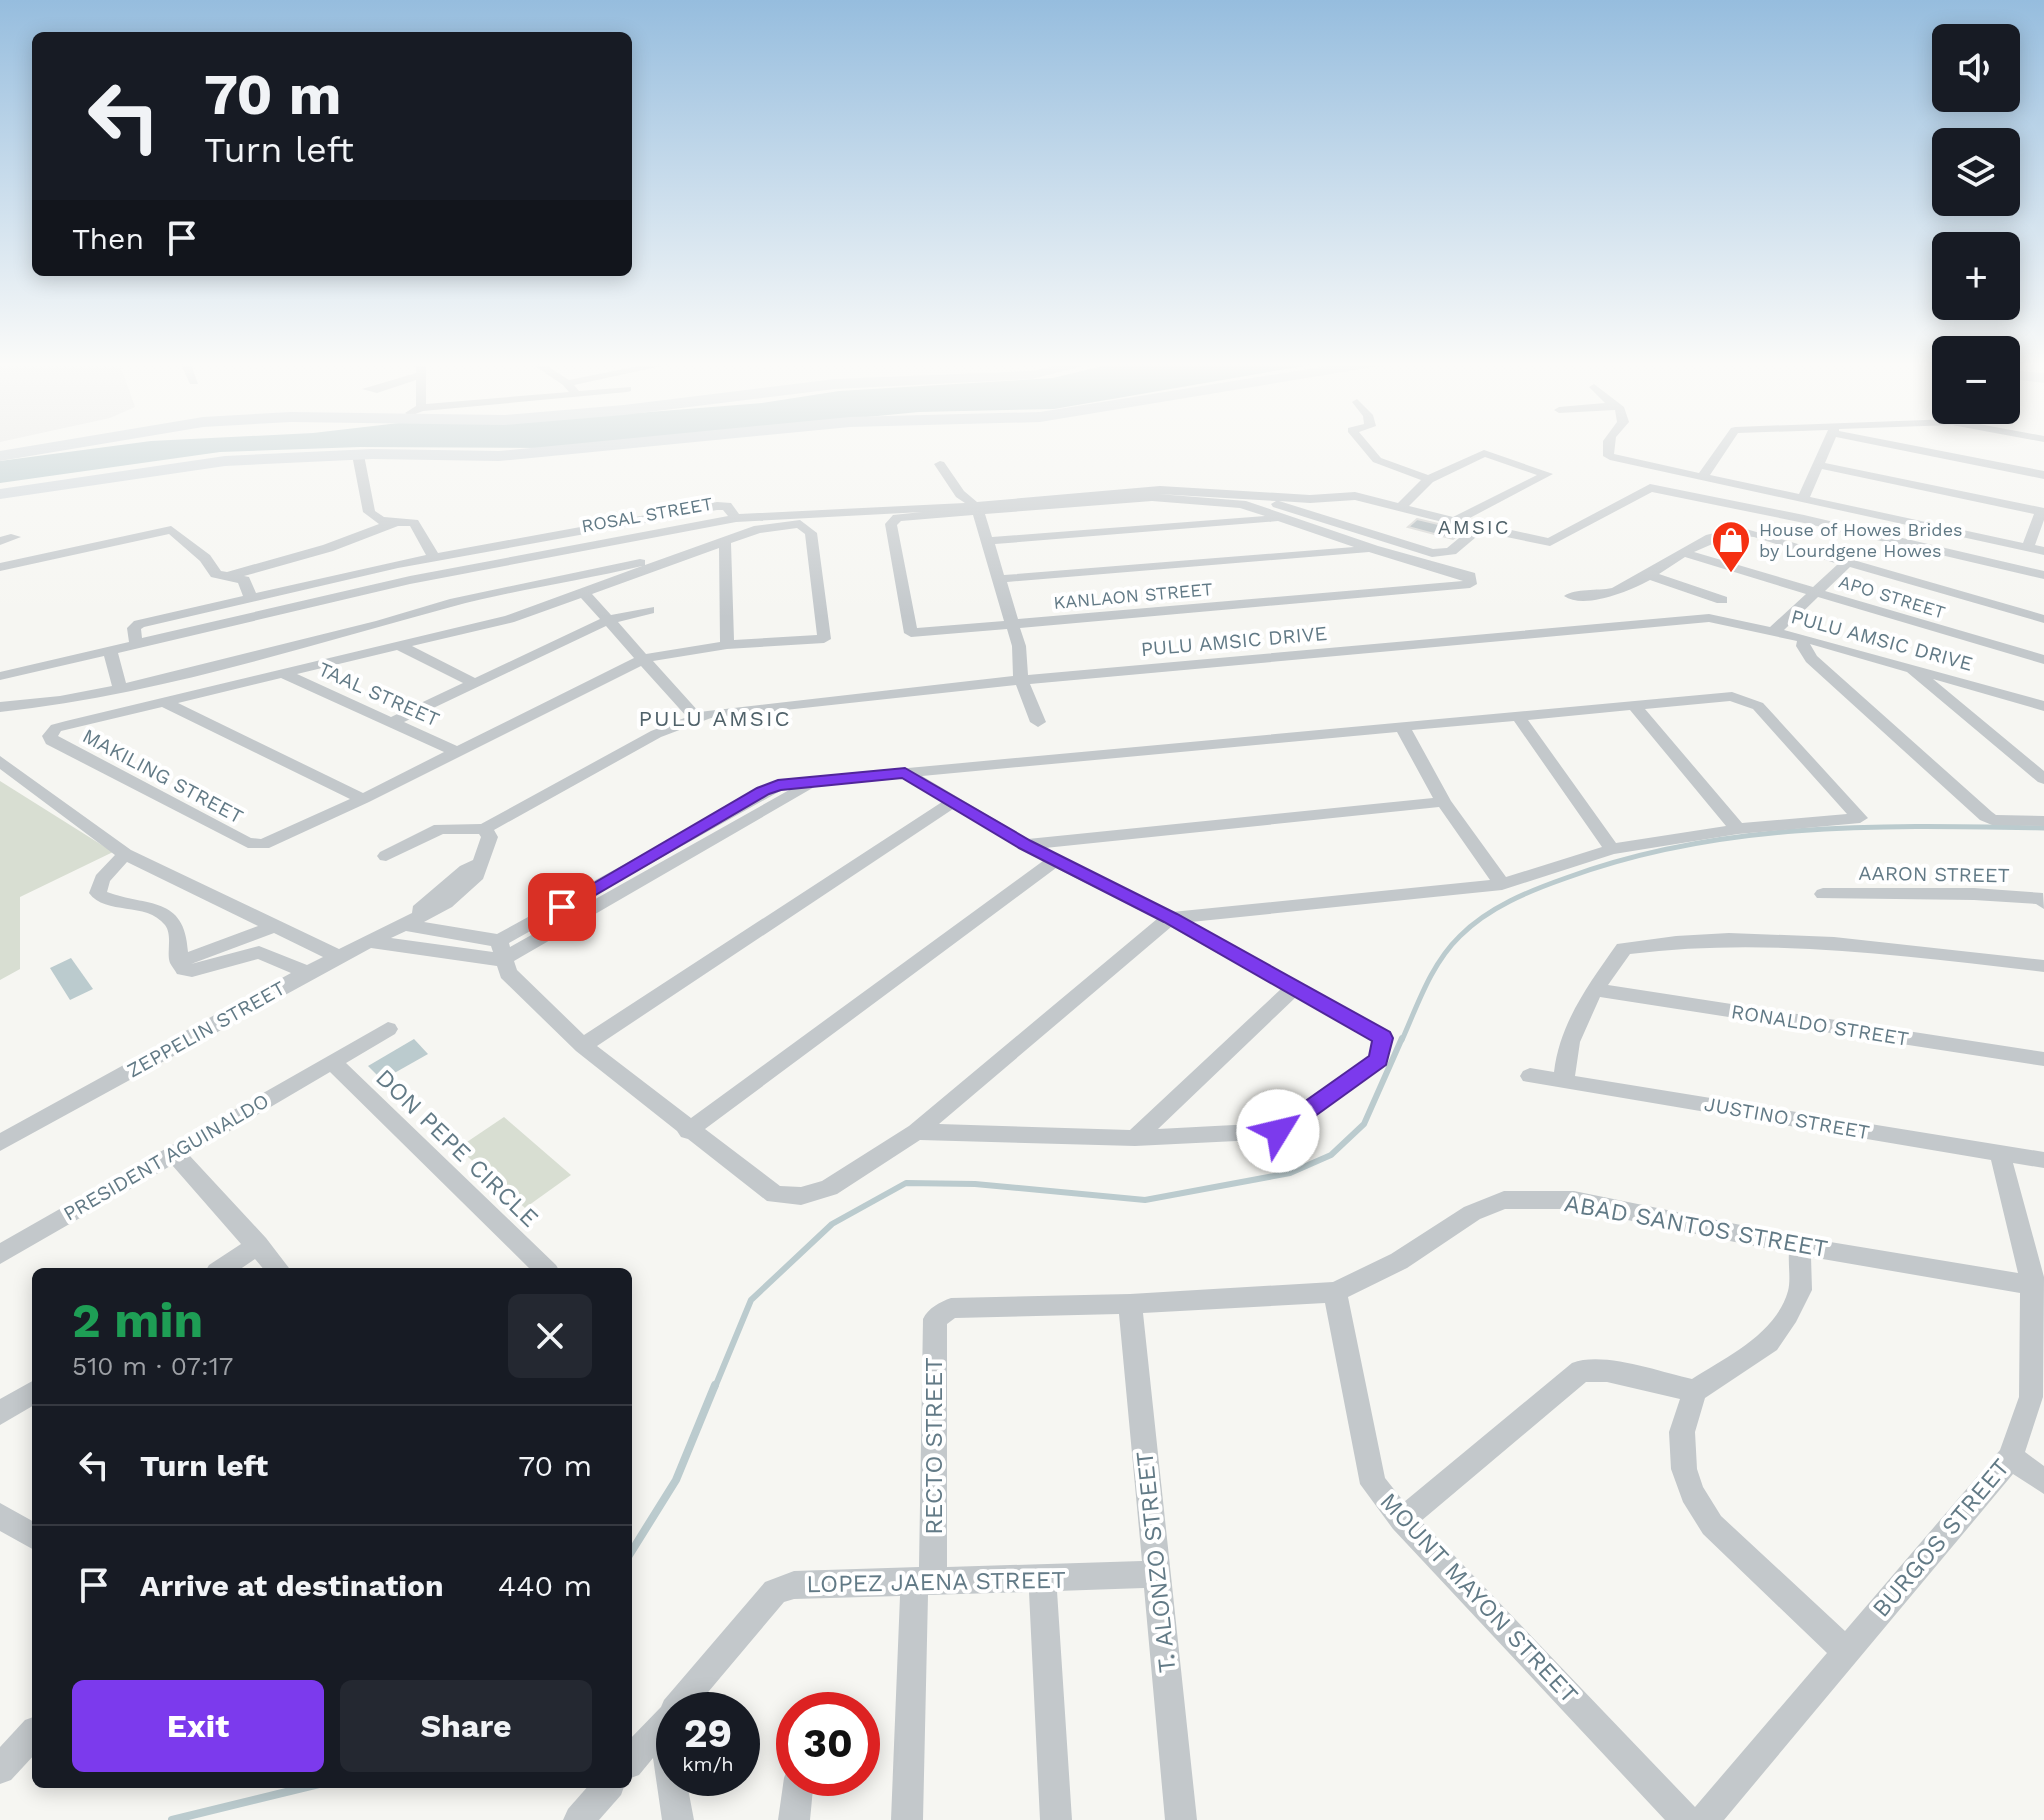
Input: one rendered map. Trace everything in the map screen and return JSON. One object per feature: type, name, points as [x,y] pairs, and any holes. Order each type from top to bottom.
[{"type":"street","points":[[0,456],[54,447]]},
{"type":"street","points":[[0,494],[193,464],[358,455],[510,456],[601,447]]},
{"type":"street","points":[[1366,447],[1377,460],[1429,479]]},
{"type":"street","points":[[1609,447],[1609,456],[2044,551]]},
{"type":"street","points":[[1703,476],[1723,447]]},
{"type":"street","points":[[1803,498],[1827,447]]},
{"type":"street","points":[[1913,447],[2044,475]]},
{"type":"street","points":[[1401,507],[1429,479],[1484,453],[1547,474],[1455,521]]},
{"type":"street","points":[[358,455],[369,512],[381,521],[414,523],[420,527],[434,558]]},
{"type":"street","points":[[940,464],[960,494],[971,500],[989,541],[1019,646],[1021,680],[1038,722]]},
{"type":"street","points":[[1820,465],[2043,512],[2028,548]]},
{"type":"street","points":[[1326,486],[1355,496]]},
{"type":"street","name":"ROSAL STREET","points":[[0,676],[136,644],[426,594],[736,518],[975,508],[1160,490],[1310,499],[1355,496],[1550,542],[1650,488],[1804,519],[2044,575]]},
{"type":"street","points":[[1258,494],[1273,503],[1432,553],[1451,551],[1480,527]]},
{"type":"street","points":[[975,508],[1152,497],[1197,498],[1242,504],[1373,549]]},
{"type":"street","points":[[136,644],[134,628],[139,624],[434,558],[717,506],[727,506],[736,518]]},
{"type":"street","name":"KANLAON STREET","points":[[975,508],[897,518],[891,524],[911,633],[1470,584],[1470,576],[1373,549]]},
{"type":"street","points":[[0,707],[60,701],[120,689],[426,594],[672,556],[774,518]]},
{"type":"street","points":[[989,541],[1277,518]]},
{"type":"street","points":[[228,576],[328,548],[397,522]]},
{"type":"street","points":[[537,522],[543,537]]},
{"type":"street","name":"MAKILING STREET","points":[[800,524],[811,533],[824,639],[727,645],[645,658],[363,799],[275,839],[248,843],[52,741],[50,736],[56,728],[71,724],[509,619],[725,542],[770,527],[800,524]]},
{"type":"street","points":[[0,567],[171,530],[182,543],[205,558],[216,574],[244,580],[251,598]]},
{"type":"street","points":[[1571,596],[1603,597],[1651,576],[1684,553],[1738,530],[2044,619]]},
{"type":"street","points":[[0,541],[15,537]]},
{"type":"street","points":[[725,542],[727,645]]},
{"type":"street","points":[[1000,579],[1373,549]]},
{"type":"street","name":"APO STREET","points":[[1684,553],[2044,660]]},
{"type":"street","points":[[1774,631],[1847,563]]},
{"type":"street","points":[[1651,576],[1722,600]]},
{"type":"street","points":[[584,593],[696,718]]},
{"type":"street","points":[[394,721],[609,620],[649,610]]},
{"type":"street","name":"PULU AMSIC DRIVE","points":[[484,829],[656,734],[696,718],[733,710],[1021,680],[1701,618],[1804,638],[2044,706]]},
{"type":"street","points":[[1804,638],[1803,646],[1811,659],[1990,819],[2044,821]]},
{"type":"street","points":[[400,646],[472,682]]},
{"type":"street","points":[[110,650],[120,689]]},
{"type":"street","points":[[1908,666],[2044,779]]},
{"type":"street","name":"TAAL STREET","points":[[284,674],[457,752]]},
{"type":"street","points":[[371,942],[452,953],[501,951],[815,781],[1732,696],[1758,706],[1860,818],[1738,829],[1612,849],[1502,884],[1170,918],[916,1132],[829,1188],[801,1196],[775,1195],[688,1131],[583,1046],[508,973],[501,951]]},
{"type":"street","points":[[166,703],[363,799]]},
{"type":"street","points":[[1635,706],[1738,829]]},
{"type":"street","points":[[1518,716],[1612,849]]},
{"type":"street","points":[[1402,727],[1443,802],[1502,884]]},
{"type":"street","points":[[0,761],[125,854],[339,957]]},
{"type":"street","points":[[905,773],[1025,845],[1170,918],[1383,1038],[1378,1060],[1278,1131],[1135,1138],[916,1132]]},
{"type":"street","points":[[1025,845],[1443,802]]},
{"type":"street","points":[[583,1046],[951,803]]},
{"type":"street","points":[[386,856],[440,829],[484,829]]},
{"type":"street","name":"ZEPPELIN STREET","points":[[0,1143],[307,973],[459,893],[477,875],[489,847],[490,837],[484,829]]},
{"type":"street","points":[[125,854],[102,879],[98,893],[103,898],[164,913],[176,929],[179,962],[184,969],[192,971],[259,952],[307,973]]},
{"type":"street","points":[[688,1131],[1055,860]]},
{"type":"street","name":"AARON STREET","points":[[1823,894],[1974,894],[2044,901]]},
{"type":"street","points":[[408,920],[462,935],[501,951]]},
{"type":"street","points":[[179,962],[275,926]]},
{"type":"street","points":[[452,953],[462,935]]},
{"type":"street","points":[[1564,1079],[1565,1049],[1576,1021],[1624,948],[1733,937],[1834,942],[2044,966]]},
{"type":"street","points":[[1135,1138],[1293,989]]},
{"type":"street","name":"RONALDO STREET","points":[[1595,990],[2044,1059]]},
{"type":"street","name":"PRESIDENT AGUINALDO","points":[[0,1254],[388,1029]]},
{"type":"street","name":"DON PEPE CIRCLE","points":[[332,1061],[544,1268]]},
{"type":"street","name":"JUSTINO STREET","points":[[1530,1076],[1564,1079],[2044,1160]]},
{"type":"street","points":[[174,1152],[277,1268]]},
{"type":"street","name":"BURGOS STREET","points":[[1704,1820],[2011,1457],[2031,1397],[2038,1286],[2000,1154]]},
{"type":"street","name":"ABAD SANTOS STREET","points":[[940,1312],[951,1308],[1130,1304],[1335,1292],[1399,1261],[1472,1213],[1504,1200],[1574,1200],[1800,1246],[2038,1286]]},
{"type":"street","points":[[223,1268],[258,1245]]},
{"type":"street","points":[[1800,1246],[1800,1290],[1788,1315],[1768,1342],[1695,1391],[1682,1432],[1684,1469],[1692,1493],[1712,1525],[1846,1651]]},
{"type":"street","name":"MOUNT MAYON STREET","points":[[1335,1292],[1373,1484],[1402,1520],[1686,1820]]},
{"type":"street","name":"T. ALONZO STREET","points":[[1130,1304],[1181,1820]]},
{"type":"street","name":"RECTO STREET","points":[[907,1820],[923,1583],[935,1319],[940,1312]]},
{"type":"street","points":[[1402,1520],[1581,1371],[1607,1371],[1695,1391]]},
{"type":"street","points":[[0,1413],[32,1393]]},
{"type":"street","points":[[2011,1457],[2044,1482]]},
{"type":"street","points":[[0,1516],[32,1536]]},
{"type":"street","name":"LOPEZ JAENA STREET","points":[[690,1692],[775,1592],[794,1585],[1042,1580],[1158,1574]]},
{"type":"street","points":[[1042,1580],[1056,1820]]},
{"type":"street","name":"LOPEZ JAENA STREET","points":[[632,1759],[656,1731]]},
{"type":"street","points":[[0,1769],[32,1735]]},
{"type":"street","points":[[579,1820],[607,1788]]},
{"type":"street","points":[[676,1796],[678,1820]]},
{"type":"street","points":[[794,1820],[797,1796]]},
{"type":"shaded area","points":[[106,447],[556,447],[360,447],[220,452],[0,483],[0,461]]},
{"type":"shaded area","points":[[0,781],[113,852],[20,897],[20,969],[0,980]]},
{"type":"shaded area","points":[[71,958],[93,989],[70,1000],[50,968]]},
{"type":"shaded area","points":[[414,1039],[428,1054],[382,1080],[368,1066]]},
{"type":"shaded area","points":[[504,1117],[571,1175],[525,1208],[458,1148]]},
{"type":"building","points":[[1417,519],[1464,530],[1453,539],[1408,527]]},
{"type":"waterway","points":[[1402,1040],[1433,972],[1460,936],[1497,908],[1566,878],[1624,859],[1742,836],[1862,827],[2044,828]]},
{"type":"waterway","points":[[715,1387],[751,1300],[832,1224],[906,1183],[975,1184],[1145,1200],[1290,1173],[1331,1155],[1364,1124],[1402,1038]]},
{"type":"waterway","points":[[632,1551],[676,1480],[715,1385]]},
{"type":"waterway","points":[[172,1820],[303,1788]]},
{"type":"place","name":"House of Howes Brides by Lourdgene Howes","points":[[1731,574]]},
{"type":"district","name":"AMSIC","points":[[1474,527]]},
{"type":"district","name":"PULU AMSIC","points":[[715,718]]},
{"type":"route","points":[[562,907],[778,785],[905,773],[1025,845],[1170,918],[1383,1038],[1378,1060],[1278,1131]]}]
